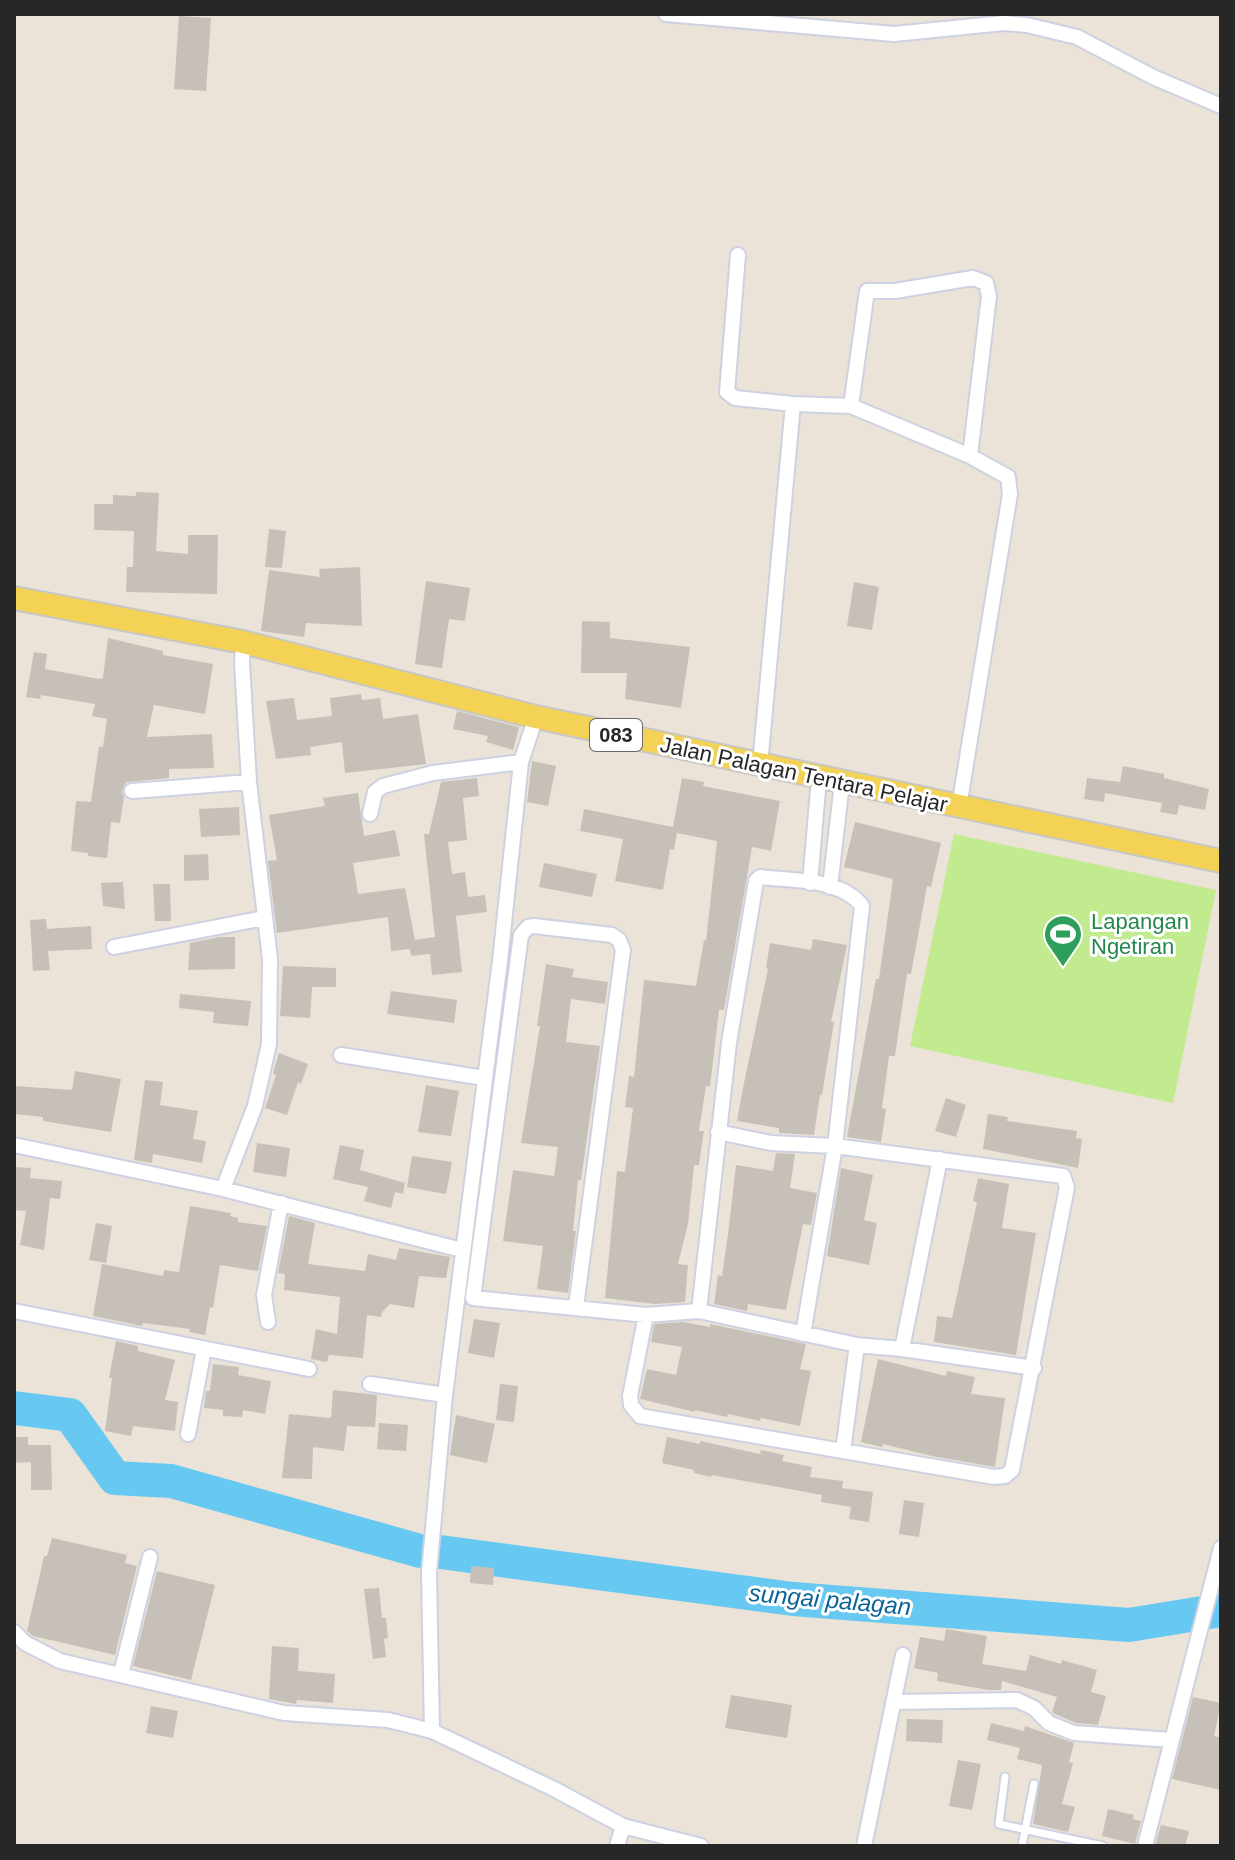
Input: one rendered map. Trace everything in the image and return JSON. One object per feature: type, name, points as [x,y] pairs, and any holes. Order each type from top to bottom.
[{"type":"main road","name":"Jalan Palagan Tentara Pelajar","points":[[14,598],[243,642],[536,717],[1221,861]]},
{"type":"street","points":[[666,14],[894,34],[1004,23],[1027,25],[1077,37],[1153,77],[1221,106]]},
{"type":"street","points":[[738,255],[727,392],[735,398],[851,406],[970,456],[1008,477],[1010,494],[959,807]]},
{"type":"street","points":[[851,406],[867,291],[895,291],[973,278],[986,283],[989,296],[970,456]]},
{"type":"street","points":[[760,765],[793,404]]},
{"type":"street","points":[[223,1189],[255,1106],[269,1044],[270,959],[249,782],[243,642]]},
{"type":"street","points":[[432,1731],[429,1573],[445,1395],[500,961],[521,762],[536,717]]},
{"type":"street","points":[[370,814],[375,792],[383,786],[433,773],[521,762]]},
{"type":"street","points":[[810,883],[819,778]]},
{"type":"street","points":[[132,791],[249,782]]},
{"type":"street","points":[[830,887],[842,783]]},
{"type":"street","points":[[699,1311],[729,1043],[756,881],[760,877],[830,887],[855,896],[862,906],[835,1146],[803,1334]]},
{"type":"street","points":[[114,947],[265,918]]},
{"type":"street","points":[[576,1307],[623,950],[619,940],[612,935],[528,927],[521,935],[473,1298],[646,1315],[699,1311],[857,1345],[1034,1368]]},
{"type":"street","points":[[489,1042],[507,1045]]},
{"type":"street","points":[[341,1055],[484,1078]]},
{"type":"street","points":[[646,1315],[630,1396],[631,1405],[640,1416],[1005,1476],[1012,1470],[1034,1368],[1066,1180],[1058,1174],[835,1146],[771,1143],[718,1132]]},
{"type":"street","points":[[14,1145],[223,1189],[462,1250]]},
{"type":"street","points":[[902,1349],[940,1159]]},
{"type":"street","points":[[268,1322],[264,1295],[281,1203]]},
{"type":"street","points":[[14,1311],[309,1369]]},
{"type":"street","points":[[843,1451],[857,1345]]},
{"type":"street","points":[[188,1434],[204,1349]]},
{"type":"street","points":[[370,1384],[445,1395]]},
{"type":"street","points":[[1145,1846],[1221,1548]]},
{"type":"street","points":[[121,1674],[150,1557]]},
{"type":"street","points":[[14,1632],[25,1643],[60,1661],[284,1713],[388,1720],[432,1731],[554,1789],[623,1826],[701,1846]]},
{"type":"street","points":[[864,1846],[903,1655]]},
{"type":"street","points":[[893,1702],[1017,1700],[1034,1708],[1049,1723],[1074,1733],[1171,1740]]},
{"type":"street","points":[[617,1846],[623,1826]]},
{"type":"lane","points":[[1005,1777],[999,1824],[1103,1846]]},
{"type":"lane","points":[[1022,1846],[1034,1784]]},
{"type":"green space","name":"Lapangan Ngetiran","points":[[954,834],[1216,890],[1173,1103],[910,1046]]},
{"type":"building","points":[[179,16],[211,18],[206,91],[174,89]]},
{"type":"building","points":[[136,492],[159,493],[156,551],[188,554],[188,535],[218,535],[217,594],[126,592],[127,567],[133,567],[134,531],[94,530],[94,504],[113,504],[113,495],[136,496]]},
{"type":"building","points":[[269,529],[286,531],[282,568],[265,567]]},
{"type":"building","points":[[360,567],[362,626],[306,623],[304,637],[261,631],[269,570],[320,577],[319,569]]},
{"type":"building","points":[[426,581],[470,588],[465,621],[449,619],[442,668],[415,664]]},
{"type":"building","points":[[854,582],[879,587],[872,630],[847,626]]},
{"type":"building","points":[[582,621],[610,622],[610,638],[690,647],[681,708],[625,699],[627,673],[581,673]]},
{"type":"building","points":[[108,638],[163,651],[163,655],[213,664],[205,714],[154,705],[147,737],[212,734],[214,768],[169,769],[169,778],[126,782],[122,791],[120,823],[111,822],[107,858],[71,851],[76,801],[91,802],[99,747],[103,747],[107,719],[92,716],[95,704],[41,695],[40,699],[26,697],[34,652],[47,654],[45,669],[99,679],[103,678]]},
{"type":"building","points":[[361,694],[362,700],[380,698],[383,719],[418,714],[426,764],[345,773],[342,742],[310,747],[311,755],[276,759],[266,701],[294,698],[297,720],[332,716],[330,698]]},
{"type":"building","points":[[457,711],[519,727],[513,750],[486,742],[488,736],[453,729]]},
{"type":"building","points":[[532,761],[556,766],[548,806],[527,802]]},
{"type":"building","points":[[1123,766],[1164,774],[1164,778],[1209,789],[1205,810],[1179,805],[1177,815],[1160,812],[1162,803],[1105,793],[1104,802],[1084,799],[1087,778],[1120,782]]},
{"type":"building","points":[[477,778],[479,796],[463,798],[467,840],[448,842],[452,874],[465,872],[468,897],[485,895],[487,912],[456,916],[462,972],[432,975],[430,954],[411,956],[410,949],[391,951],[388,917],[277,933],[268,861],[277,860],[269,815],[325,806],[323,798],[358,793],[364,836],[395,830],[400,856],[353,863],[358,894],[405,888],[415,940],[435,937],[424,834],[429,834],[441,782]]},
{"type":"building","points":[[682,778],[704,782],[703,786],[780,801],[771,851],[752,847],[724,1010],[719,1010],[710,1087],[706,1086],[699,1131],[704,1131],[699,1165],[694,1165],[688,1224],[678,1264],[688,1265],[685,1302],[655,1304],[605,1298],[617,1171],[625,1172],[633,1108],[625,1107],[629,1076],[634,1077],[644,980],[696,986],[706,941],[717,841],[677,833],[674,850],[670,849],[663,890],[615,881],[623,839],[580,831],[584,809],[673,827]]},
{"type":"building","points":[[239,807],[240,835],[201,837],[199,809]]},
{"type":"building","points":[[855,822],[941,843],[931,887],[927,886],[911,974],[907,974],[895,1056],[889,1056],[881,1142],[847,1137],[876,979],[879,979],[893,879],[844,867]]},
{"type":"building","points":[[208,854],[209,880],[184,881],[184,855]]},
{"type":"building","points":[[544,863],[597,874],[592,897],[539,887]]},
{"type":"building","points":[[123,882],[125,909],[103,906],[101,883]]},
{"type":"building","points":[[153,884],[170,884],[171,921],[155,921]]},
{"type":"building","points":[[46,919],[47,929],[91,926],[92,949],[48,951],[50,970],[33,971],[30,920]]},
{"type":"building","points":[[235,937],[235,969],[188,970],[190,943]]},
{"type":"building","points":[[813,939],[847,945],[831,1022],[834,1022],[814,1135],[779,1133],[779,1128],[737,1121],[768,969],[770,943],[811,950]]},
{"type":"building","points":[[546,964],[574,969],[572,977],[608,982],[605,1004],[571,999],[566,1042],[600,1046],[581,1180],[578,1180],[573,1231],[576,1231],[568,1293],[537,1289],[543,1246],[503,1241],[513,1170],[554,1176],[558,1147],[521,1143],[540,1026],[537,1026]]},
{"type":"building","points":[[283,966],[336,968],[336,987],[312,987],[310,1018],[280,1016]]},
{"type":"building","points":[[391,991],[457,1000],[454,1023],[387,1014]]},
{"type":"building","points":[[180,994],[251,1001],[248,1026],[213,1023],[214,1012],[179,1008]]},
{"type":"building","points":[[279,1053],[308,1064],[287,1115],[265,1108],[276,1075],[273,1073]]},
{"type":"building","points":[[75,1071],[121,1079],[111,1132],[14,1114],[14,1086],[72,1090]]},
{"type":"building","points":[[145,1080],[163,1082],[160,1105],[198,1111],[193,1139],[206,1141],[202,1163],[153,1154],[152,1163],[134,1160]]},
{"type":"building","points":[[426,1085],[459,1091],[451,1136],[418,1132]]},
{"type":"building","points":[[946,1098],[966,1105],[956,1137],[935,1131]]},
{"type":"building","points":[[988,1114],[1008,1117],[1007,1121],[1077,1131],[1076,1138],[1082,1139],[1078,1168],[983,1149]]},
{"type":"building","points":[[257,1143],[290,1148],[286,1177],[253,1172]]},
{"type":"building","points":[[340,1145],[364,1150],[360,1170],[405,1183],[403,1194],[395,1192],[391,1208],[364,1201],[368,1187],[333,1179]]},
{"type":"building","points":[[776,1153],[795,1154],[790,1188],[817,1193],[811,1225],[803,1224],[786,1310],[748,1304],[747,1311],[714,1304],[718,1275],[722,1276],[736,1165],[773,1171]]},
{"type":"building","points":[[412,1156],[452,1162],[446,1194],[407,1187]]},
{"type":"building","points":[[14,1167],[31,1168],[30,1178],[62,1181],[60,1199],[50,1198],[44,1250],[20,1245],[26,1211],[14,1210]]},
{"type":"building","points":[[841,1168],[873,1175],[864,1220],[877,1223],[869,1265],[827,1256]]},
{"type":"building","points":[[978,1178],[1009,1184],[1002,1228],[1036,1233],[1016,1355],[934,1342],[937,1316],[952,1318],[977,1202],[973,1201]]},
{"type":"building","points":[[190,1206],[231,1213],[230,1216],[238,1218],[238,1222],[267,1226],[258,1271],[220,1265],[205,1335],[189,1332],[190,1329],[143,1323],[142,1326],[93,1316],[102,1264],[163,1276],[164,1270],[179,1272]]},
{"type":"building","points":[[289,1216],[315,1223],[308,1264],[365,1271],[368,1254],[396,1260],[399,1248],[450,1257],[446,1278],[419,1276],[414,1308],[390,1304],[381,1317],[367,1315],[363,1358],[329,1355],[327,1362],[311,1359],[316,1329],[337,1334],[340,1297],[284,1290],[285,1274],[278,1273]]},
{"type":"building","points":[[96,1223],[112,1226],[106,1263],[89,1260]]},
{"type":"building","points":[[474,1319],[500,1323],[494,1358],[468,1353]]},
{"type":"building","points":[[683,1322],[710,1327],[710,1324],[806,1344],[800,1369],[811,1371],[800,1426],[761,1418],[760,1421],[728,1414],[727,1417],[695,1412],[640,1399],[647,1369],[676,1375],[682,1347],[651,1342],[654,1324]]},
{"type":"building","points":[[116,1341],[138,1346],[138,1351],[175,1360],[165,1400],[178,1402],[175,1431],[133,1426],[131,1436],[105,1431],[112,1378],[109,1378]]},
{"type":"building","points":[[878,1359],[946,1376],[947,1371],[975,1377],[971,1394],[1005,1398],[995,1467],[861,1442]]},
{"type":"building","points":[[213,1364],[239,1367],[238,1375],[271,1381],[265,1414],[243,1410],[242,1417],[223,1416],[223,1410],[204,1408],[206,1391],[210,1391]]},
{"type":"building","points":[[500,1384],[518,1386],[514,1422],[496,1420]]},
{"type":"building","points":[[333,1390],[377,1395],[375,1427],[347,1426],[344,1451],[313,1447],[312,1479],[282,1478],[289,1414],[331,1418]]},
{"type":"building","points":[[456,1415],[495,1424],[487,1463],[450,1455]]},
{"type":"building","points":[[379,1423],[408,1425],[406,1451],[377,1449]]},
{"type":"building","points":[[14,1437],[28,1437],[28,1445],[51,1445],[52,1490],[31,1490],[31,1462],[14,1463]]},
{"type":"building","points":[[667,1437],[760,1454],[761,1450],[784,1455],[782,1461],[812,1467],[810,1477],[843,1481],[842,1488],[873,1492],[869,1522],[849,1519],[851,1507],[821,1502],[822,1495],[711,1477],[662,1463]]},
{"type":"building","points":[[904,1500],[924,1503],[919,1537],[899,1534]]},
{"type":"building","points":[[52,1538],[127,1555],[125,1563],[137,1566],[115,1655],[33,1636],[27,1631],[44,1556],[47,1556]]},
{"type":"building","points":[[471,1566],[494,1568],[493,1585],[470,1583]]},
{"type":"building","points":[[157,1571],[215,1585],[191,1680],[133,1666]]},
{"type":"building","points":[[379,1588],[388,1638],[384,1639],[386,1657],[373,1659],[364,1589]]},
{"type":"building","points":[[946,1629],[987,1636],[982,1664],[1026,1671],[1030,1655],[1097,1670],[1091,1692],[1106,1696],[1098,1725],[1076,1723],[1052,1712],[1057,1697],[1002,1681],[1001,1690],[988,1690],[937,1681],[938,1673],[914,1668],[920,1637],[944,1641]]},
{"type":"building","points":[[272,1646],[299,1648],[298,1671],[335,1674],[333,1703],[297,1700],[296,1704],[269,1699]]},
{"type":"building","points":[[731,1695],[792,1705],[787,1738],[725,1728]]},
{"type":"building","points":[[1193,1697],[1221,1703],[1214,1736],[1221,1738],[1221,1790],[1172,1779]]},
{"type":"building","points":[[151,1706],[178,1711],[173,1738],[146,1733]]},
{"type":"building","points":[[907,1719],[943,1720],[942,1743],[906,1741]]},
{"type":"building","points":[[991,1723],[1024,1731],[1025,1726],[1074,1743],[1069,1762],[1073,1763],[1062,1804],[1075,1807],[1068,1832],[1033,1824],[1042,1765],[1017,1759],[1020,1748],[987,1740]]},
{"type":"building","points":[[958,1760],[981,1764],[972,1810],[949,1806]]},
{"type":"building","points":[[1108,1809],[1134,1815],[1133,1819],[1141,1821],[1135,1844],[1102,1836]]},
{"type":"building","points":[[1161,1825],[1189,1831],[1185,1846],[1155,1846]]},
{"type":"waterway","name":"sungai palagan","points":[[14,1408],[70,1415],[115,1478],[171,1481],[420,1551]]},
{"type":"waterway","name":"sungai palagan","points":[[440,1552],[793,1599],[1129,1625],[1221,1610]]},
{"type":"place","name":"Lapangan Ngetiran","points":[[1063,968]]}]
